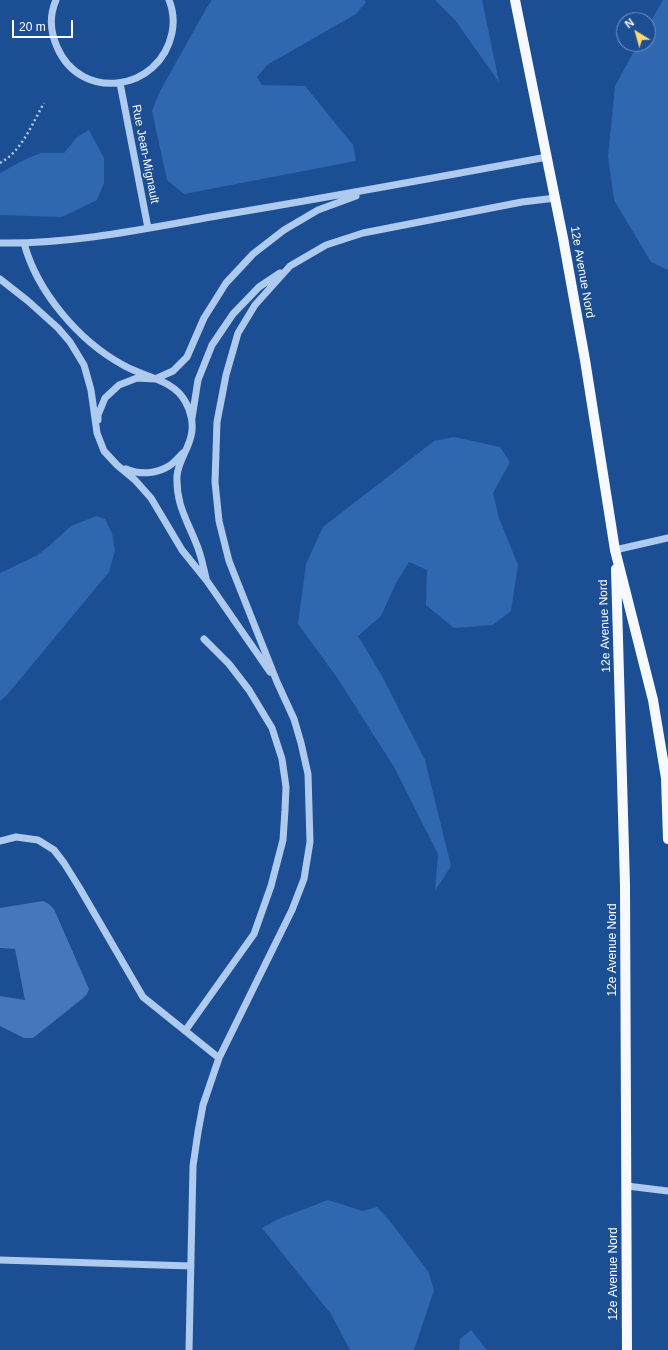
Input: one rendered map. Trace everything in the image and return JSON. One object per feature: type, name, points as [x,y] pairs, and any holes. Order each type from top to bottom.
[{"type":"main road","name":"12e Avenue Nord","points":[[515,0],[556,198],[584,353],[615,550],[653,700],[666,778],[668,839]]},
{"type":"main road","name":"12e Avenue Nord","points":[[615,550],[625,885],[627,1350]]},
{"type":"lane","points":[[56,0],[52,11],[52,35],[61,57],[78,74],[92,80],[106,83],[120,83],[141,76],[158,63],[169,44],[174,23],[169,0]]},
{"type":"lane","name":"Rue Jean-Mignault","points":[[120,83],[148,228]]},
{"type":"lane","points":[[0,243],[24,243],[100,237],[371,190],[547,157]]},
{"type":"lane","points":[[97,433],[98,415],[106,398],[119,385],[137,378],[155,379],[173,371],[187,357],[204,318],[226,282],[253,254],[284,230],[318,210],[371,190]]},
{"type":"lane","points":[[207,581],[197,544],[177,496],[177,474],[183,453],[191,436],[192,418],[198,380],[212,346],[233,314],[259,287],[290,266],[326,245],[363,233],[522,202],[556,198]]},
{"type":"lane","points":[[24,243],[28,260],[40,284],[59,310],[77,329],[103,352],[124,366],[172,387],[185,400],[192,418]]},
{"type":"lane","points":[[189,1350],[193,1166],[203,1105],[219,1058],[292,910],[304,879],[310,842],[308,774],[301,743],[294,719],[277,682],[229,561],[219,521],[215,482],[217,422],[226,375],[238,333],[255,305],[290,266]]},
{"type":"lane","points":[[0,279],[28,301],[58,328],[70,342],[84,365],[91,390],[97,433],[104,451],[116,465],[135,480],[151,498],[182,550],[207,581],[277,682]]},
{"type":"lane","points":[[116,465],[134,472],[152,473],[170,466],[183,453]]},
{"type":"lane","points":[[615,550],[668,538]]},
{"type":"lane","points":[[185,1031],[254,934],[271,886],[283,840],[286,787],[282,759],[272,728],[249,690],[229,664],[204,639]]},
{"type":"lane","points":[[0,841],[16,837],[38,840],[54,850],[79,887],[143,997],[219,1058]]},
{"type":"lane","points":[[627,1186],[668,1191]]},
{"type":"lane","points":[[0,1260],[191,1266]]},
{"type":"path","points":[[0,163],[7,159],[25,138],[44,103]]},
{"type":"shaded area","points":[[212,0],[365,0],[366,2],[356,14],[267,65],[257,77],[262,85],[305,86],[353,145],[356,161],[184,194],[167,180],[152,111],[159,93]]},
{"type":"shaded area","points":[[435,0],[482,0],[499,82],[455,20]]},
{"type":"shaded area","points":[[663,0],[668,0],[668,270],[651,262],[614,200],[608,157],[615,86],[634,52],[656,52],[656,12]]},
{"type":"shaded area","points":[[89,130],[104,158],[104,183],[97,200],[62,217],[0,215],[0,173],[41,153],[64,153],[77,137]]},
{"type":"shaded area","points":[[454,437],[500,447],[510,462],[493,493],[499,518],[518,565],[511,611],[493,625],[454,628],[426,605],[427,570],[409,562],[396,583],[381,616],[358,636],[382,676],[425,760],[451,866],[435,891],[438,854],[394,767],[338,679],[298,624],[306,564],[323,527],[434,441]]},
{"type":"shaded area","points":[[96,516],[105,519],[112,533],[115,550],[109,572],[7,695],[0,701],[0,573],[36,556],[71,526]]},
{"type":"shaded area","points":[[328,1200],[363,1211],[377,1207],[389,1220],[428,1271],[434,1290],[414,1350],[350,1350],[331,1314],[262,1228],[278,1219]]},
{"type":"shaded area","points":[[471,1330],[487,1350],[459,1350],[460,1339]]},
{"type":"building","points":[[43,901],[54,909],[89,989],[87,994],[82,999],[33,1038],[24,1038],[0,1026],[0,996],[25,1000],[15,949],[0,948],[0,908]]}]
